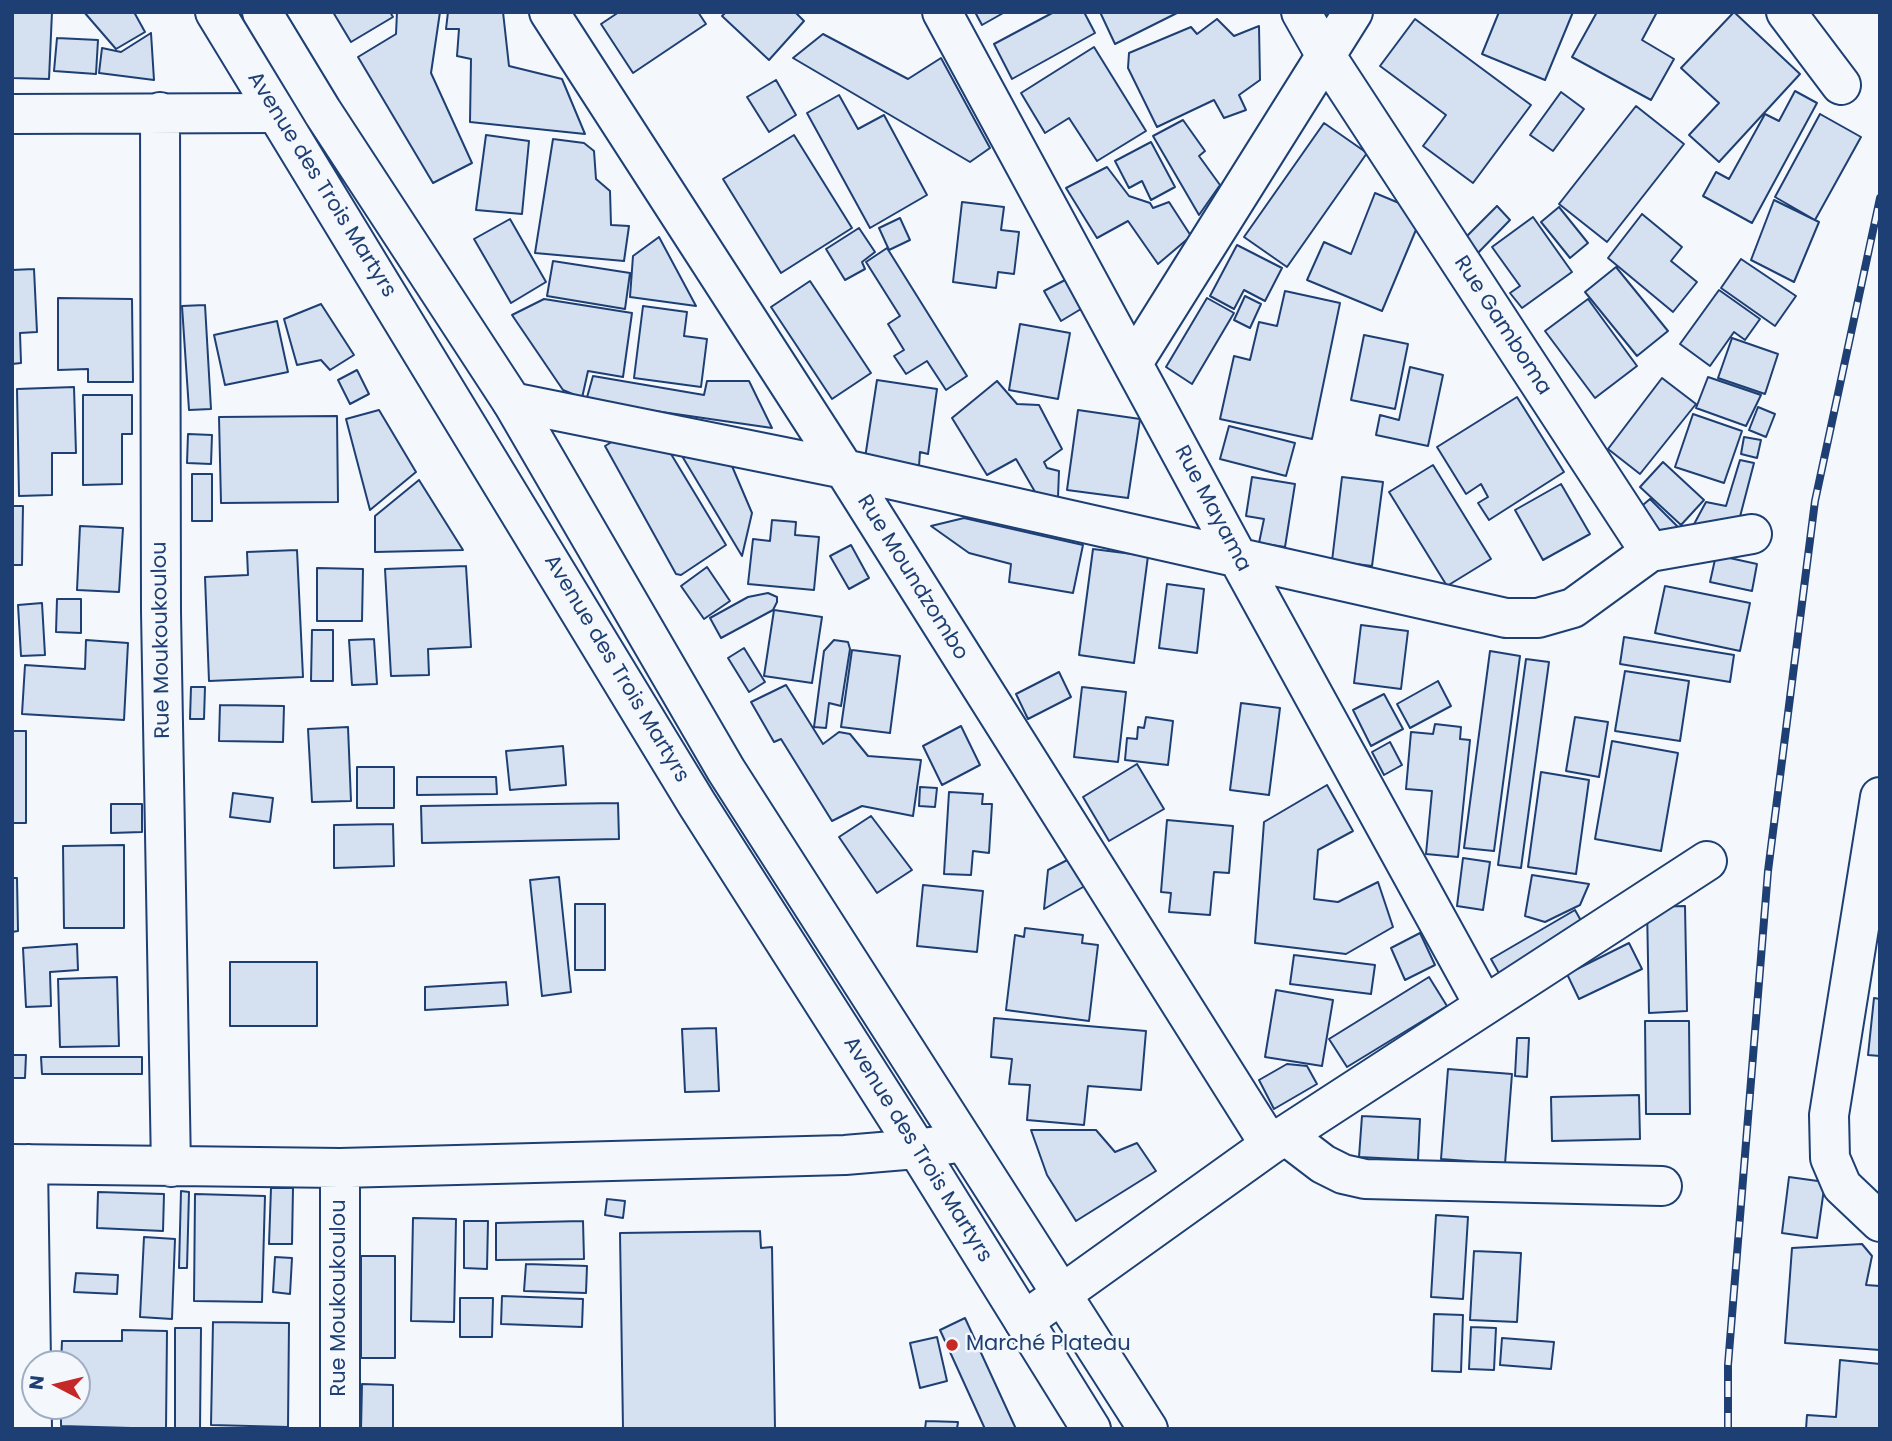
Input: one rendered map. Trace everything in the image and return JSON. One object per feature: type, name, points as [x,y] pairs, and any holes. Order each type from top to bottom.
[{"type":"street","name":"Avenue des Trois Martyrs","points":[[215,12],[697,804],[917,1149],[1091,1429]]},
{"type":"street","name":"Avenue des Trois Martyrs","points":[[262,12],[322,111],[512,402],[726,770],[1148,1429]]},
{"type":"street","name":"Rue Moundzombo","points":[[550,12],[1278,1140]]},
{"type":"street","name":"Rue Mayama","points":[[942,12],[1484,1005]]},
{"type":"street","name":"Rue Gamboma","points":[[1301,12],[1326,56],[1650,552]]},
{"type":"street","points":[[1133,363],[1353,12]]},
{"type":"street","points":[[1786,12],[1841,85]]},
{"type":"street","name":"Rue Moukoukoulou","points":[[160,112],[161,612],[171,1167]]},
{"type":"street","points":[[12,114],[276,113]]},
{"type":"street","points":[[512,402],[844,468],[1506,618],[1538,618],[1573,608],[1650,552],[1752,534]]},
{"type":"street","points":[[1880,797],[1829,1115],[1830,1158],[1842,1186],[1880,1223]]},
{"type":"street","points":[[1024,1321],[1278,1140],[1707,861]]},
{"type":"street","points":[[1278,1140],[1343,1174],[1365,1179],[1662,1186]]},
{"type":"street","points":[[32,1429],[20,1164],[340,1168],[845,1155],[964,1142]]},
{"type":"street","name":"Rue Moukoukoulou","points":[[340,1168],[340,1429]]},
{"type":"building","points":[[12,12],[52,12],[49,79],[12,78]]},
{"type":"building","points":[[84,12],[134,12],[145,32],[116,49]]},
{"type":"building","points":[[333,12],[390,12],[393,17],[351,42]]},
{"type":"building","points":[[397,12],[440,12],[431,73],[472,163],[433,183],[358,57],[396,34]]},
{"type":"building","points":[[448,12],[503,12],[509,66],[562,79],[585,134],[470,122],[471,59],[457,56],[459,29],[446,29]]},
{"type":"building","points":[[619,12],[698,12],[706,24],[633,73],[601,24]]},
{"type":"building","points":[[726,12],[795,12],[804,21],[769,60],[722,16]]},
{"type":"building","points":[[975,12],[1005,12],[982,25]]},
{"type":"building","points":[[1054,12],[1084,12],[1095,33],[1012,79],[994,44]]},
{"type":"building","points":[[1100,12],[1179,12],[1115,44]]},
{"type":"building","points":[[1499,12],[1573,12],[1545,80],[1482,54]]},
{"type":"building","points":[[1597,12],[1657,12],[1642,40],[1674,59],[1651,100],[1572,57]]},
{"type":"building","points":[[1734,12],[1800,74],[1719,162],[1689,135],[1719,103],[1681,68]]},
{"type":"building","points":[[1217,19],[1234,36],[1259,26],[1260,80],[1239,95],[1246,110],[1224,118],[1214,100],[1157,127],[1128,68],[1129,53],[1191,27],[1197,34]]},
{"type":"building","points":[[1415,19],[1531,105],[1473,183],[1423,146],[1446,115],[1380,66]]},
{"type":"building","points":[[151,33],[154,80],[99,73],[102,48],[121,52]]},
{"type":"building","points":[[823,34],[908,79],[941,58],[990,148],[970,162],[793,58]]},
{"type":"building","points":[[57,38],[98,40],[96,74],[54,71]]},
{"type":"building","points":[[1094,47],[1146,131],[1097,161],[1069,118],[1045,133],[1021,93]]},
{"type":"building","points":[[776,80],[796,115],[769,132],[747,97]]},
{"type":"building","points":[[1795,91],[1817,103],[1752,223],[1703,196],[1716,172],[1729,179],[1765,114],[1779,121]]},
{"type":"building","points":[[1561,92],[1584,109],[1553,151],[1530,135]]},
{"type":"building","points":[[839,95],[858,129],[884,115],[927,195],[870,228],[807,113]]},
{"type":"building","points":[[1636,106],[1684,144],[1607,242],[1559,204]]},
{"type":"building","points":[[1820,114],[1861,137],[1815,220],[1775,197]]},
{"type":"building","points":[[1183,120],[1205,151],[1199,156],[1220,185],[1199,215],[1153,136]]},
{"type":"building","points":[[1324,123],[1367,153],[1287,267],[1244,237]]},
{"type":"building","points":[[486,135],[529,141],[522,214],[476,210]]},
{"type":"building","points":[[794,135],[852,228],[781,273],[723,179]]},
{"type":"building","points":[[553,139],[584,143],[594,151],[596,179],[610,191],[611,225],[629,226],[624,261],[535,253]]},
{"type":"building","points":[[1151,142],[1175,187],[1151,200],[1142,181],[1129,188],[1115,161]]},
{"type":"building","points":[[1107,167],[1129,196],[1150,203],[1153,208],[1169,202],[1191,236],[1158,264],[1128,221],[1097,238],[1066,188]]},
{"type":"building","points":[[1375,193],[1423,213],[1382,311],[1307,280],[1324,242],[1351,254]]},
{"type":"building","points":[[1774,200],[1819,222],[1794,282],[1751,260]]},
{"type":"building","points":[[962,202],[1004,207],[1001,230],[1019,232],[1014,274],[998,272],[996,288],[953,282]]},
{"type":"building","points":[[1497,206],[1510,220],[1475,256],[1461,242]]},
{"type":"building","points":[[1559,207],[1588,243],[1570,258],[1541,222]]},
{"type":"building","points":[[1642,214],[1682,247],[1671,261],[1697,282],[1673,312],[1608,258]]},
{"type":"building","points":[[1533,217],[1572,272],[1522,308],[1510,293],[1520,286],[1492,247]]},
{"type":"building","points":[[900,218],[910,240],[889,250],[879,228]]},
{"type":"building","points":[[510,219],[546,282],[511,303],[474,239]]},
{"type":"building","points":[[859,228],[875,252],[862,262],[865,269],[845,280],[826,249]]},
{"type":"building","points":[[659,237],[696,306],[630,297],[633,256]]},
{"type":"building","points":[[1237,245],[1282,268],[1265,301],[1244,290],[1234,309],[1210,296]]},
{"type":"building","points":[[887,248],[967,376],[946,390],[927,361],[906,374],[894,356],[904,350],[888,324],[900,316],[866,262]]},
{"type":"building","points":[[1741,259],[1796,296],[1775,326],[1721,288]]},
{"type":"building","points":[[553,261],[630,273],[625,309],[547,296]]},
{"type":"building","points":[[1616,267],[1668,331],[1637,356],[1585,292]]},
{"type":"building","points":[[34,269],[37,332],[20,333],[21,363],[12,364],[12,270]]},
{"type":"building","points":[[1065,280],[1081,309],[1061,321],[1044,291]]},
{"type":"building","points":[[810,281],[871,373],[832,399],[771,307]]},
{"type":"building","points":[[1719,290],[1760,319],[1745,340],[1734,332],[1710,366],[1680,344]]},
{"type":"building","points":[[1285,291],[1340,303],[1312,439],[1220,419],[1234,356],[1250,360],[1259,322],[1277,326]]},
{"type":"building","points":[[1245,296],[1261,304],[1250,328],[1234,320]]},
{"type":"building","points":[[58,298],[132,299],[133,382],[88,382],[88,369],[58,370]]},
{"type":"building","points":[[1207,298],[1234,313],[1192,384],[1166,367]]},
{"type":"building","points":[[544,299],[632,313],[623,377],[588,371],[582,398],[563,390],[512,315]]},
{"type":"building","points":[[1588,299],[1637,366],[1595,398],[1545,331]]},
{"type":"building","points":[[321,304],[354,355],[330,370],[321,360],[297,365],[284,319]]},
{"type":"building","points":[[205,305],[211,409],[189,410],[182,306]]},
{"type":"building","points":[[643,306],[687,312],[684,336],[707,339],[701,387],[634,378]]},
{"type":"building","points":[[277,321],[288,372],[225,385],[214,335]]},
{"type":"building","points":[[1020,324],[1070,333],[1058,399],[1009,390]]},
{"type":"building","points":[[1364,335],[1408,344],[1395,409],[1351,400]]},
{"type":"building","points":[[1732,338],[1778,354],[1765,394],[1718,378]]},
{"type":"building","points":[[1410,367],[1443,375],[1428,446],[1376,435],[1380,415],[1399,420]]},
{"type":"building","points":[[357,370],[369,394],[350,404],[338,380]]},
{"type":"building","points":[[593,376],[704,395],[707,381],[749,381],[772,428],[586,401]]},
{"type":"building","points":[[1708,377],[1761,395],[1746,426],[1696,408]]},
{"type":"building","points":[[1662,378],[1696,404],[1640,474],[1608,449]]},
{"type":"building","points":[[877,380],[937,389],[928,454],[920,452],[919,466],[865,458]]},
{"type":"building","points":[[997,381],[1017,404],[1039,405],[1062,449],[1044,462],[1047,468],[1059,471],[1058,497],[1038,497],[1016,459],[987,475],[952,418]]},
{"type":"building","points":[[74,387],[76,453],[52,453],[52,495],[19,496],[17,389]]},
{"type":"building","points":[[83,395],[132,395],[132,434],[122,434],[122,484],[83,485]]},
{"type":"building","points":[[1517,397],[1564,472],[1489,520],[1478,503],[1488,497],[1481,484],[1466,494],[1437,447]]},
{"type":"building","points":[[1758,407],[1775,414],[1766,437],[1749,430]]},
{"type":"building","points":[[379,410],[416,472],[370,510],[346,419]]},
{"type":"building","points":[[1078,410],[1140,419],[1128,498],[1067,490]]},
{"type":"building","points":[[1693,414],[1742,431],[1724,483],[1675,467]]},
{"type":"building","points":[[337,416],[338,502],[221,503],[219,417]]},
{"type":"building","points":[[1229,426],[1295,443],[1286,476],[1220,459]]},
{"type":"building","points":[[188,434],[212,435],[211,464],[187,463]]},
{"type":"building","points":[[1744,437],[1761,440],[1757,458],[1741,454]]},
{"type":"building","points":[[615,440],[668,449],[726,545],[681,575],[676,574],[605,446]]},
{"type":"building","points":[[676,446],[726,452],[752,513],[742,556]]},
{"type":"building","points":[[1740,460],[1754,463],[1736,532],[1693,526],[1706,502],[1726,506]]},
{"type":"building","points":[[1663,462],[1704,500],[1681,525],[1640,487]]},
{"type":"building","points":[[1433,465],[1491,559],[1447,586],[1389,492]]},
{"type":"building","points":[[192,474],[212,474],[212,521],[192,521]]},
{"type":"building","points":[[1252,477],[1295,484],[1285,547],[1259,543],[1264,519],[1246,516]]},
{"type":"building","points":[[1342,477],[1383,482],[1372,566],[1332,561]]},
{"type":"building","points":[[419,480],[463,550],[375,552],[375,516]]},
{"type":"building","points":[[1561,484],[1590,534],[1543,560],[1515,510]]},
{"type":"building","points":[[1650,499],[1678,527],[1665,539],[1637,510]]},
{"type":"building","points":[[12,506],[23,506],[22,565],[12,565]]},
{"type":"building","points":[[964,518],[1083,545],[1073,593],[1009,582],[1011,564],[969,553],[931,526]]},
{"type":"building","points":[[772,520],[796,522],[795,535],[819,537],[814,590],[748,584],[753,539],[770,541]]},
{"type":"building","points":[[80,526],[123,528],[119,592],[77,590]]},
{"type":"building","points":[[851,545],[869,578],[849,589],[830,556]]},
{"type":"building","points":[[1093,549],[1148,556],[1134,663],[1079,655]]},
{"type":"building","points":[[297,550],[303,677],[209,681],[205,577],[248,575],[247,552]]},
{"type":"building","points":[[1716,555],[1757,564],[1752,591],[1710,582]]},
{"type":"building","points":[[466,566],[471,647],[428,649],[429,675],[391,676],[385,569]]},
{"type":"building","points":[[707,567],[730,601],[704,619],[681,586]]},
{"type":"building","points":[[317,568],[363,569],[362,621],[317,621]]},
{"type":"building","points":[[1167,584],[1204,589],[1197,653],[1159,648]]},
{"type":"building","points":[[1665,586],[1750,603],[1740,651],[1655,633]]},
{"type":"building","points":[[768,593],[777,597],[773,610],[721,638],[710,618],[748,597]]},
{"type":"building","points":[[57,599],[81,599],[81,633],[56,632]]},
{"type":"building","points":[[42,603],[45,655],[21,656],[18,605]]},
{"type":"building","points":[[774,610],[822,617],[812,683],[764,676]]},
{"type":"building","points":[[1361,625],[1408,631],[1401,689],[1354,683]]},
{"type":"building","points":[[312,630],[333,630],[333,681],[311,681]]},
{"type":"building","points":[[1624,637],[1734,655],[1730,682],[1620,664]]},
{"type":"building","points":[[374,639],[377,684],[352,685],[349,640]]},
{"type":"building","points":[[86,640],[128,643],[124,720],[22,714],[25,665],[85,669]]},
{"type":"building","points":[[834,640],[848,642],[850,649],[841,706],[829,703],[826,728],[814,727],[824,651]]},
{"type":"building","points":[[744,648],[765,682],[749,692],[728,658]]},
{"type":"building","points":[[852,650],[900,656],[890,733],[841,727]]},
{"type":"building","points":[[1490,651],[1520,656],[1494,851],[1464,848]]},
{"type":"building","points":[[1526,659],[1549,662],[1521,868],[1498,865]]},
{"type":"building","points":[[1625,671],[1689,681],[1680,741],[1615,731]]},
{"type":"building","points":[[1059,672],[1071,697],[1028,719],[1016,694]]},
{"type":"building","points":[[1438,681],[1451,706],[1410,728],[1397,704]]},
{"type":"building","points":[[786,685],[823,744],[839,732],[850,734],[868,756],[921,760],[913,816],[862,806],[832,821],[781,739],[774,742],[751,702]]},
{"type":"building","points":[[191,687],[205,687],[204,719],[190,719]]},
{"type":"building","points":[[1082,687],[1126,692],[1118,762],[1074,757]]},
{"type":"building","points":[[1384,694],[1403,729],[1371,746],[1353,710]]},
{"type":"building","points":[[1241,703],[1280,708],[1269,795],[1230,790]]},
{"type":"building","points":[[220,705],[284,706],[283,742],[219,741]]},
{"type":"building","points":[[1146,717],[1173,721],[1168,765],[1125,760],[1127,738],[1137,739],[1138,727],[1144,728]]},
{"type":"building","points":[[1575,717],[1608,722],[1599,777],[1566,771]]},
{"type":"building","points":[[1435,724],[1461,727],[1460,739],[1470,740],[1458,857],[1426,854],[1432,791],[1406,789],[1411,732],[1433,734]]},
{"type":"building","points":[[961,726],[980,765],[942,785],[923,746]]},
{"type":"building","points":[[348,727],[351,801],[312,802],[308,729]]},
{"type":"building","points":[[12,731],[26,731],[26,823],[12,823]]},
{"type":"building","points":[[1612,741],[1678,753],[1661,851],[1595,839]]},
{"type":"building","points":[[1390,742],[1402,765],[1384,775],[1372,752]]},
{"type":"building","points":[[563,746],[566,785],[510,790],[506,751]]},
{"type":"building","points":[[1137,764],[1164,809],[1109,841],[1083,797]]},
{"type":"building","points":[[357,767],[394,767],[394,808],[357,808]]},
{"type":"building","points":[[1541,772],[1589,780],[1576,874],[1528,867]]},
{"type":"building","points":[[417,777],[496,777],[497,794],[417,795]]},
{"type":"building","points":[[1327,785],[1353,831],[1318,850],[1314,899],[1338,902],[1378,882],[1393,927],[1346,954],[1255,943],[1264,822]]},
{"type":"building","points":[[920,787],[937,788],[935,807],[919,806]]},
{"type":"building","points":[[949,792],[983,794],[982,804],[992,804],[989,853],[973,851],[971,875],[944,874]]},
{"type":"building","points":[[233,793],[273,798],[270,822],[230,817]]},
{"type":"building","points":[[618,803],[619,839],[422,843],[421,806]]},
{"type":"building","points":[[111,804],[142,804],[142,832],[111,833]]},
{"type":"building","points":[[871,816],[912,870],[877,893],[839,837]]},
{"type":"building","points":[[1167,820],[1233,826],[1229,873],[1214,872],[1210,915],[1169,912],[1171,893],[1161,892]]},
{"type":"building","points":[[393,824],[394,866],[334,868],[334,825]]},
{"type":"building","points":[[124,845],[124,928],[64,928],[63,846]]},
{"type":"building","points":[[1075,856],[1092,882],[1044,909],[1048,870]]},
{"type":"building","points":[[1463,858],[1490,862],[1483,910],[1457,906]]},
{"type":"building","points":[[1532,875],[1589,884],[1580,905],[1545,922],[1525,916]]},
{"type":"building","points":[[559,877],[571,992],[542,996],[530,880]]},
{"type":"building","points":[[12,878],[17,878],[18,931],[12,932]]},
{"type":"building","points":[[923,885],[983,891],[977,952],[917,946]]},
{"type":"building","points":[[575,904],[605,904],[605,970],[575,970]]},
{"type":"building","points":[[1685,906],[1687,1011],[1649,1013],[1647,907]]},
{"type":"building","points":[[1575,910],[1584,926],[1500,975],[1491,959]]},
{"type":"building","points":[[1025,928],[1083,935],[1082,943],[1098,945],[1089,1021],[1006,1010],[1015,935],[1024,937]]},
{"type":"building","points":[[1420,933],[1435,965],[1405,980],[1391,948]]},
{"type":"building","points":[[1629,943],[1642,969],[1579,999],[1567,974]]},
{"type":"building","points":[[77,944],[78,970],[50,972],[51,1006],[26,1007],[23,948]]},
{"type":"building","points":[[1294,955],[1375,965],[1371,994],[1290,984]]},
{"type":"building","points":[[230,962],[317,962],[317,1026],[230,1026]]},
{"type":"building","points":[[117,977],[119,1046],[60,1047],[58,979]]},
{"type":"building","points":[[1429,977],[1447,1006],[1347,1067],[1329,1039]]},
{"type":"building","points":[[506,982],[508,1005],[425,1010],[425,987]]},
{"type":"building","points":[[1276,990],[1333,1000],[1322,1066],[1265,1057]]},
{"type":"building","points":[[1874,998],[1880,999],[1880,1056],[1868,1055]]},
{"type":"building","points":[[994,1018],[1146,1031],[1141,1090],[1088,1086],[1084,1125],[1027,1120],[1030,1085],[1009,1084],[1012,1059],[991,1057]]},
{"type":"building","points":[[1645,1021],[1689,1021],[1690,1114],[1646,1114]]},
{"type":"building","points":[[716,1028],[719,1091],[685,1092],[682,1029]]},
{"type":"building","points":[[1517,1038],[1529,1038],[1527,1077],[1515,1076]]},
{"type":"building","points":[[12,1055],[26,1055],[25,1078],[12,1078]]},
{"type":"building","points":[[41,1057],[142,1057],[142,1074],[42,1074]]},
{"type":"building","points":[[1287,1064],[1307,1066],[1317,1084],[1274,1109],[1259,1080]]},
{"type":"building","points":[[1448,1069],[1512,1074],[1505,1164],[1441,1159]]},
{"type":"building","points":[[1639,1095],[1640,1139],[1552,1141],[1551,1097]]},
{"type":"building","points":[[1362,1116],[1420,1119],[1418,1160],[1359,1157]]},
{"type":"building","points":[[1031,1130],[1096,1130],[1115,1152],[1137,1143],[1156,1171],[1076,1221],[1047,1175]]},
{"type":"building","points":[[1789,1177],[1825,1182],[1817,1238],[1782,1233]]},
{"type":"building","points":[[271,1188],[293,1188],[292,1244],[269,1244]]},
{"type":"building","points":[[181,1191],[189,1192],[187,1268],[179,1268]]},
{"type":"building","points":[[98,1192],[164,1194],[163,1231],[97,1228]]},
{"type":"building","points":[[195,1194],[265,1196],[262,1302],[194,1301]]},
{"type":"building","points":[[607,1199],[625,1201],[623,1218],[605,1215]]},
{"type":"building","points":[[1436,1215],[1468,1217],[1463,1299],[1431,1297]]},
{"type":"building","points":[[413,1218],[456,1219],[454,1322],[411,1321]]},
{"type":"building","points":[[464,1221],[488,1221],[487,1269],[464,1268]]},
{"type":"building","points":[[583,1221],[584,1259],[496,1260],[496,1223]]},
{"type":"building","points":[[760,1231],[761,1248],[772,1247],[775,1429],[623,1429],[620,1233]]},
{"type":"building","points":[[144,1237],[175,1239],[172,1319],[140,1317]]},
{"type":"building","points":[[1862,1244],[1872,1256],[1866,1285],[1880,1286],[1880,1350],[1785,1343],[1792,1248]]},
{"type":"building","points":[[1474,1251],[1521,1253],[1517,1322],[1470,1320]]},
{"type":"building","points":[[361,1256],[395,1256],[395,1358],[361,1358]]},
{"type":"building","points":[[275,1257],[292,1258],[290,1294],[273,1292]]},
{"type":"building","points":[[526,1264],[587,1266],[586,1293],[524,1291]]},
{"type":"building","points":[[76,1273],[118,1275],[117,1294],[74,1292]]},
{"type":"building","points":[[502,1296],[583,1299],[582,1327],[501,1324]]},
{"type":"building","points":[[460,1298],[493,1298],[492,1337],[460,1337]]},
{"type":"building","points":[[1434,1314],[1463,1315],[1461,1372],[1432,1371]]},
{"type":"building","points":[[965,1318],[1016,1429],[985,1429],[940,1330]]},
{"type":"building","points":[[213,1322],[289,1323],[288,1427],[211,1425]]},
{"type":"building","points":[[1471,1327],[1496,1328],[1494,1370],[1469,1369]]},
{"type":"building","points":[[175,1328],[201,1328],[200,1429],[175,1429]]},
{"type":"building","points":[[122,1330],[167,1331],[166,1429],[61,1426],[61,1420],[91,1420],[91,1350],[62,1350],[62,1341],[122,1341]]},
{"type":"building","points":[[937,1337],[947,1381],[920,1388],[910,1343]]},
{"type":"building","points":[[1502,1338],[1554,1342],[1551,1369],[1500,1365]]},
{"type":"building","points":[[1840,1360],[1880,1364],[1880,1429],[1806,1429],[1807,1415],[1836,1417]]},
{"type":"building","points":[[362,1384],[393,1385],[393,1429],[361,1429]]},
{"type":"building","points":[[926,1421],[958,1422],[957,1429],[925,1429]]},
{"type":"railway","points":[[1728,1429],[1728,1365],[1768,871],[1815,501],[1880,198]]},
{"type":"place","name":"Marché Plateau","points":[[952,1345]]}]
